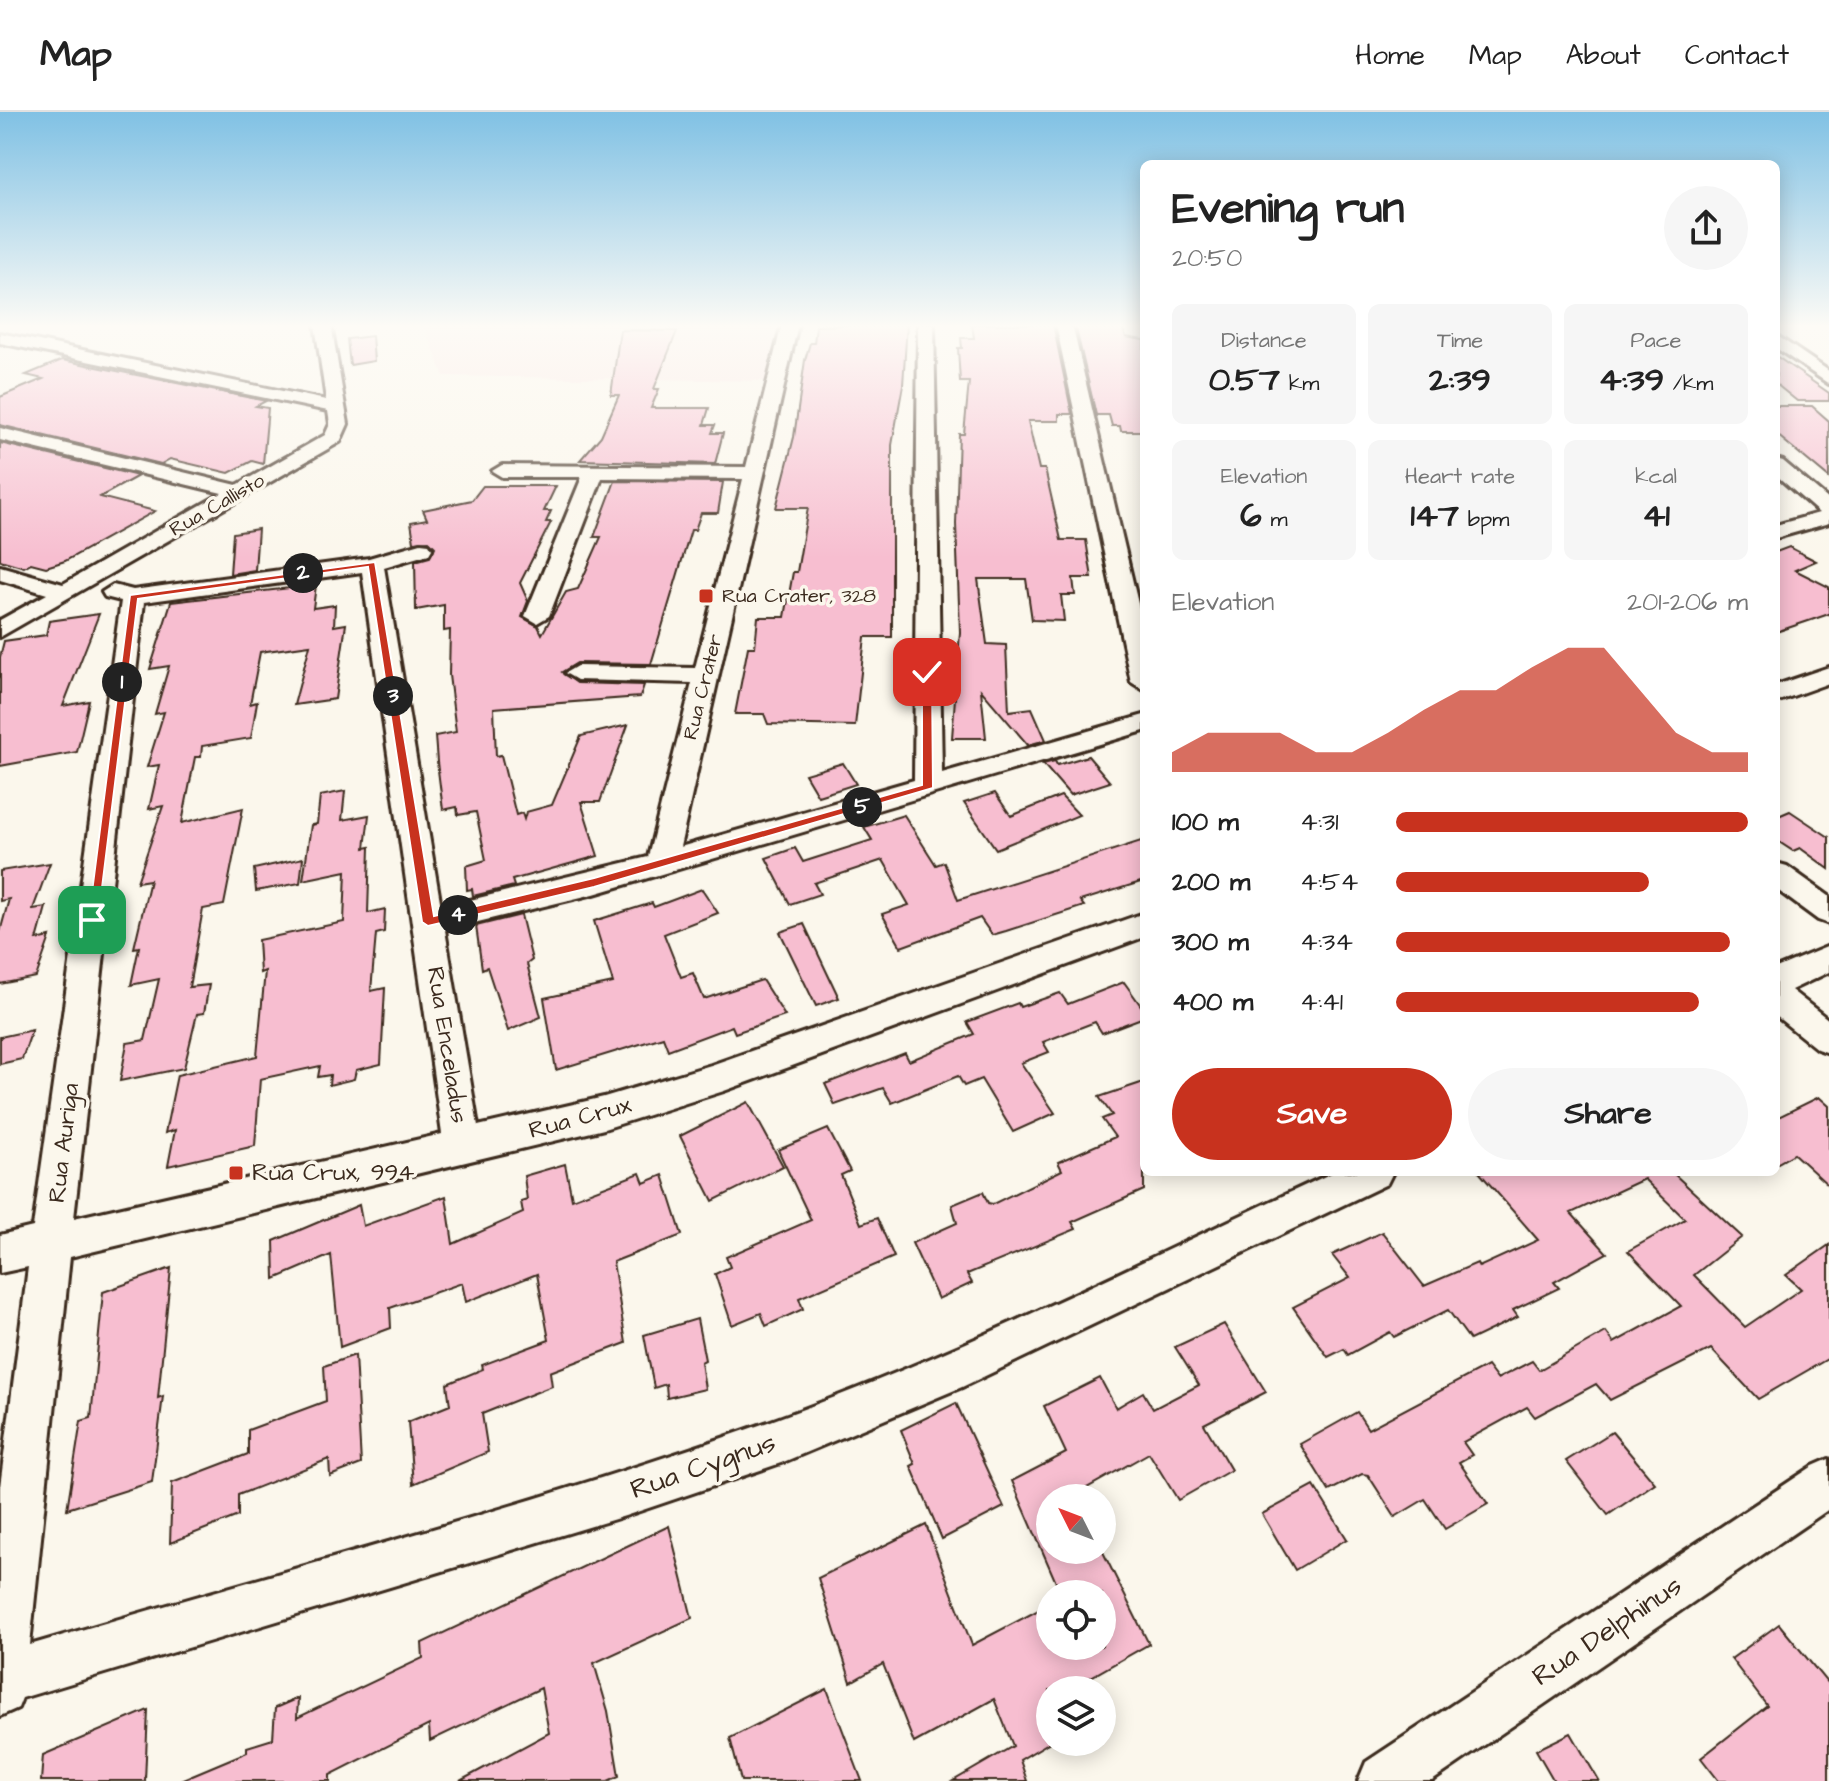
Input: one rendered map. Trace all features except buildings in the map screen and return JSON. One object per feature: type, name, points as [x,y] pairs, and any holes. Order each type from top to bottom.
[{"type":"street","points":[[311,402],[336,407]]},
{"type":"street","name":"Rua Callisto","points":[[0,630],[333,438],[339,424],[335,402]]},
{"type":"street","name":"Rua Crater","points":[[661,864],[772,402]]},
{"type":"street","points":[[926,402],[928,788]]},
{"type":"street","points":[[1081,402],[1140,664]]},
{"type":"street","points":[[0,434],[241,492]]},
{"type":"street","points":[[1780,469],[1829,514],[1780,531]]},
{"type":"street","points":[[502,471],[755,473]]},
{"type":"street","points":[[537,616],[594,472]]},
{"type":"street","points":[[0,573],[133,597],[372,564],[421,549]]},
{"type":"street","name":"Rua Enceladus","points":[[372,564],[463,1148]]},
{"type":"street","name":"Rua Auriga","points":[[1,1684],[51,1243],[133,597]]},
{"type":"street","points":[[577,673],[706,676]]},
{"type":"street","points":[[1780,692],[1829,674]]},
{"type":"street","points":[[428,922],[661,864],[1140,724]]},
{"type":"street","points":[[1780,877],[1829,912]]},
{"type":"street","name":"Rua Crux","points":[[0,1254],[604,1113],[711,1080],[1140,926]]},
{"type":"street","points":[[1780,981],[1829,958]]},
{"type":"street","points":[[1780,1000],[1829,1039]]},
{"type":"street","name":"Rua Cygnus","points":[[1,1684],[625,1493],[781,1440],[947,1372],[1365,1176]]},
{"type":"street","name":"Rua Delphinus","points":[[1385,1781],[1829,1482]]},
{"type":"place","name":"Rua Crater, 328","points":[[706,596]]},
{"type":"place","name":"Rua Crux, 994","points":[[236,1173]]},
{"type":"route","points":[[92,920],[133,597],[372,564],[428,922],[594,883],[928,788],[927,672]]}]
